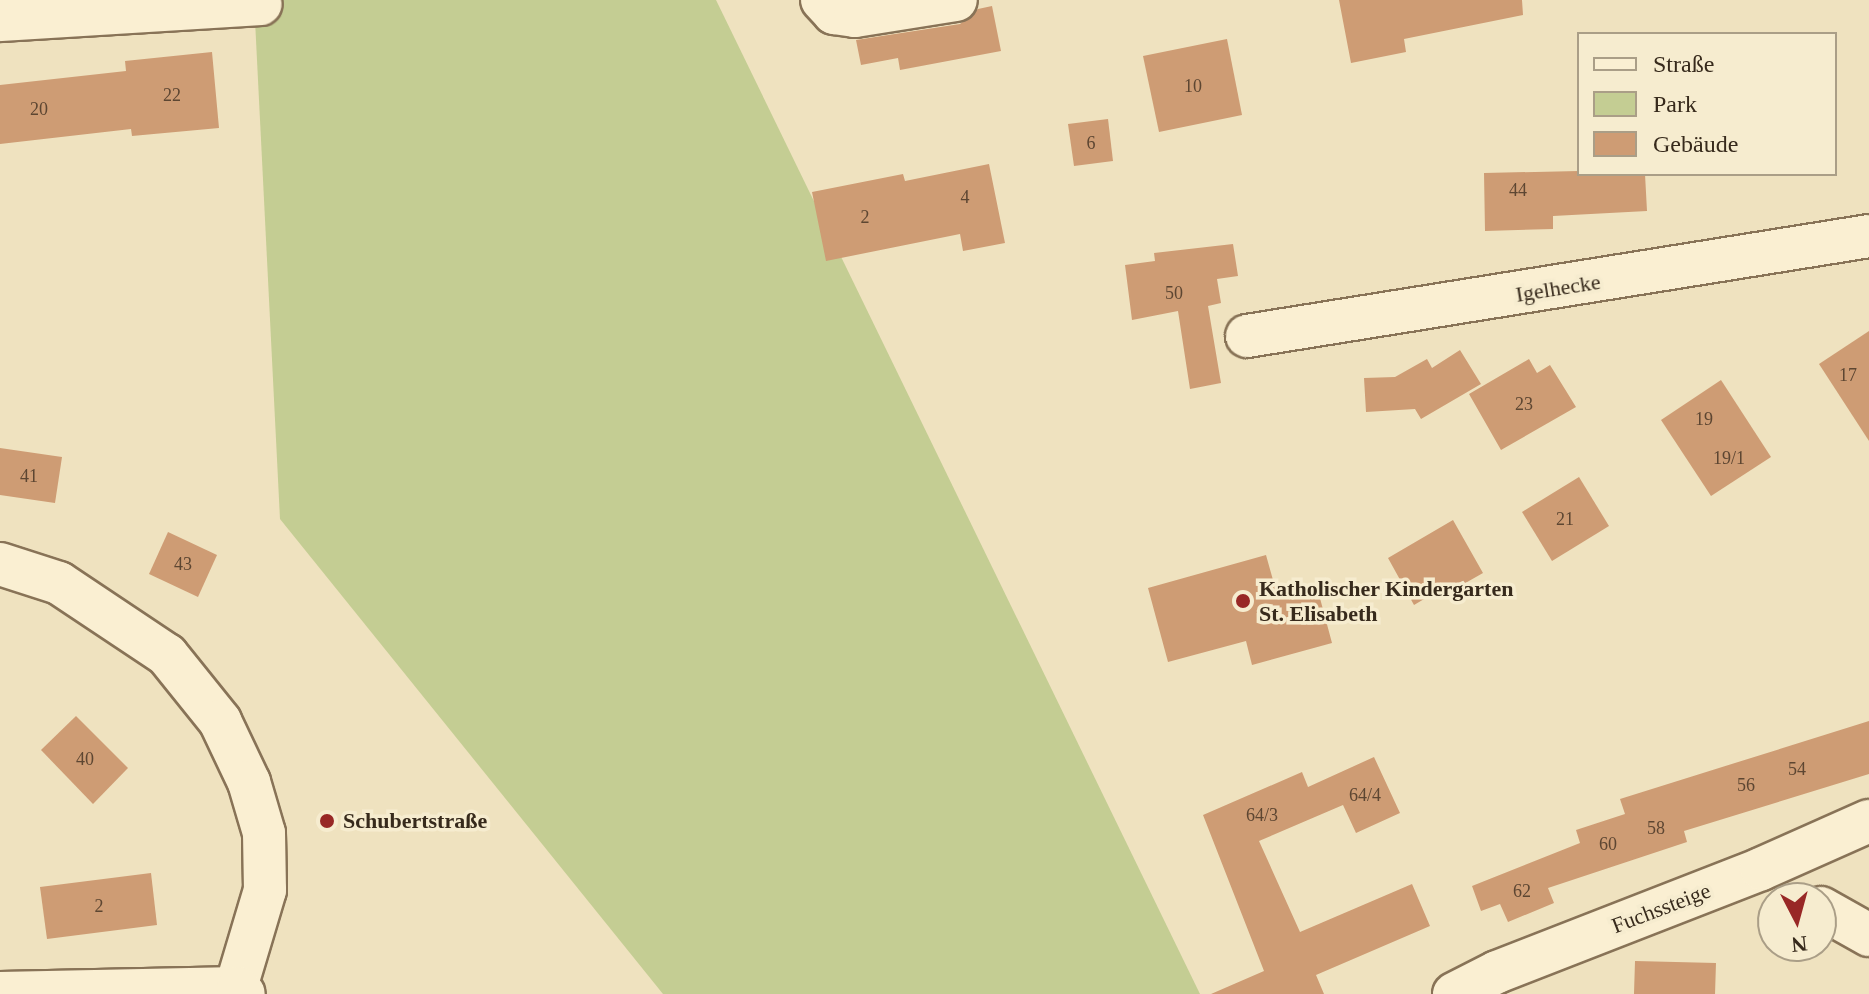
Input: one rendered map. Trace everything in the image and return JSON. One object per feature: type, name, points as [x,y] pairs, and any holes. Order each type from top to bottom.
[{"type":"street","points":[[822,0],[834,13],[855,16],[956,0]]},
{"type":"street","points":[[0,20],[261,4]]},
{"type":"street","name":"Igelhecke","points":[[1247,336],[1869,236]]},
{"type":"street","points":[[0,564],[59,583],[167,655],[220,721],[249,782],[264,833],[265,890],[239,992],[0,993]]},
{"type":"street","name":"Fuchssteige","points":[[1454,994],[1497,972],[1761,869],[1869,821]]},
{"type":"street","points":[[1761,869],[1781,882]]},
{"type":"street","points":[[1837,917],[1869,935]]},
{"type":"green space","points":[[254,0],[716,0],[1200,994],[663,994],[280,519]]},
{"type":"building","points":[[1339,0],[1522,0],[1523,15],[1404,39],[1406,52],[1351,63]]},
{"type":"building","points":[[992,6],[1001,51],[900,70],[898,58],[861,65],[856,40],[960,24],[978,9]]},
{"type":"building","points":[[1227,39],[1242,115],[1159,132],[1143,56]]},
{"type":"building","points":[[212,52],[219,128],[132,136],[131,129],[0,144],[0,85],[126,71],[125,61]]},
{"type":"building","points":[[1108,119],[1113,161],[1074,166],[1068,124]]},
{"type":"building","points":[[989,164],[1005,243],[963,251],[960,234],[826,261],[812,192],[903,174],[905,181]]},
{"type":"building","points":[[1577,171],[1577,176],[1645,176],[1647,211],[1553,216],[1553,229],[1485,231],[1484,173]]},
{"type":"building","points":[[1233,244],[1238,276],[1217,279],[1221,303],[1208,306],[1221,383],[1190,389],[1178,311],[1132,320],[1125,265],[1155,261],[1154,253]]},
{"type":"building","points":[[1869,331],[1869,441],[1819,364]]},
{"type":"building","points":[[1460,350],[1481,384],[1421,419],[1415,409],[1366,412],[1364,378],[1395,377],[1427,359],[1432,368]]},
{"type":"building","points":[[1529,359],[1537,373],[1550,365],[1576,407],[1501,450],[1469,394]]},
{"type":"building","points":[[1721,380],[1771,457],[1711,496],[1661,420]]},
{"type":"building","points":[[0,448],[62,457],[55,503],[0,495]]},
{"type":"building","points":[[1579,477],[1609,526],[1552,561],[1522,512]]},
{"type":"building","points":[[1453,520],[1483,573],[1439,598],[1436,592],[1414,605],[1388,558]]},
{"type":"building","points":[[168,532],[217,555],[198,597],[149,574]]},
{"type":"building","points":[[1266,555],[1278,598],[1317,587],[1332,643],[1252,665],[1246,641],[1168,662],[1148,588]]},
{"type":"building","points":[[76,716],[128,768],[93,804],[41,750]]},
{"type":"building","points":[[1869,721],[1869,774],[1684,831],[1687,842],[1548,888],[1554,903],[1508,922],[1500,904],[1481,911],[1472,886],[1580,843],[1576,830],[1625,814],[1620,799]]},
{"type":"building","points":[[1374,757],[1400,813],[1356,833],[1343,805],[1259,841],[1300,932],[1412,884],[1430,926],[1316,975],[1324,994],[1211,994],[1264,971],[1203,815],[1302,772],[1308,787]]},
{"type":"building","points":[[151,873],[157,925],[47,939],[40,887]]},
{"type":"building","points":[[1635,961],[1716,963],[1715,994],[1634,994]]},
{"type":"place","name":"Katholischer Kindergarten St. Elisabeth","points":[[1243,601]]},
{"type":"place","name":"Schubertstraße","points":[[327,821]]}]
